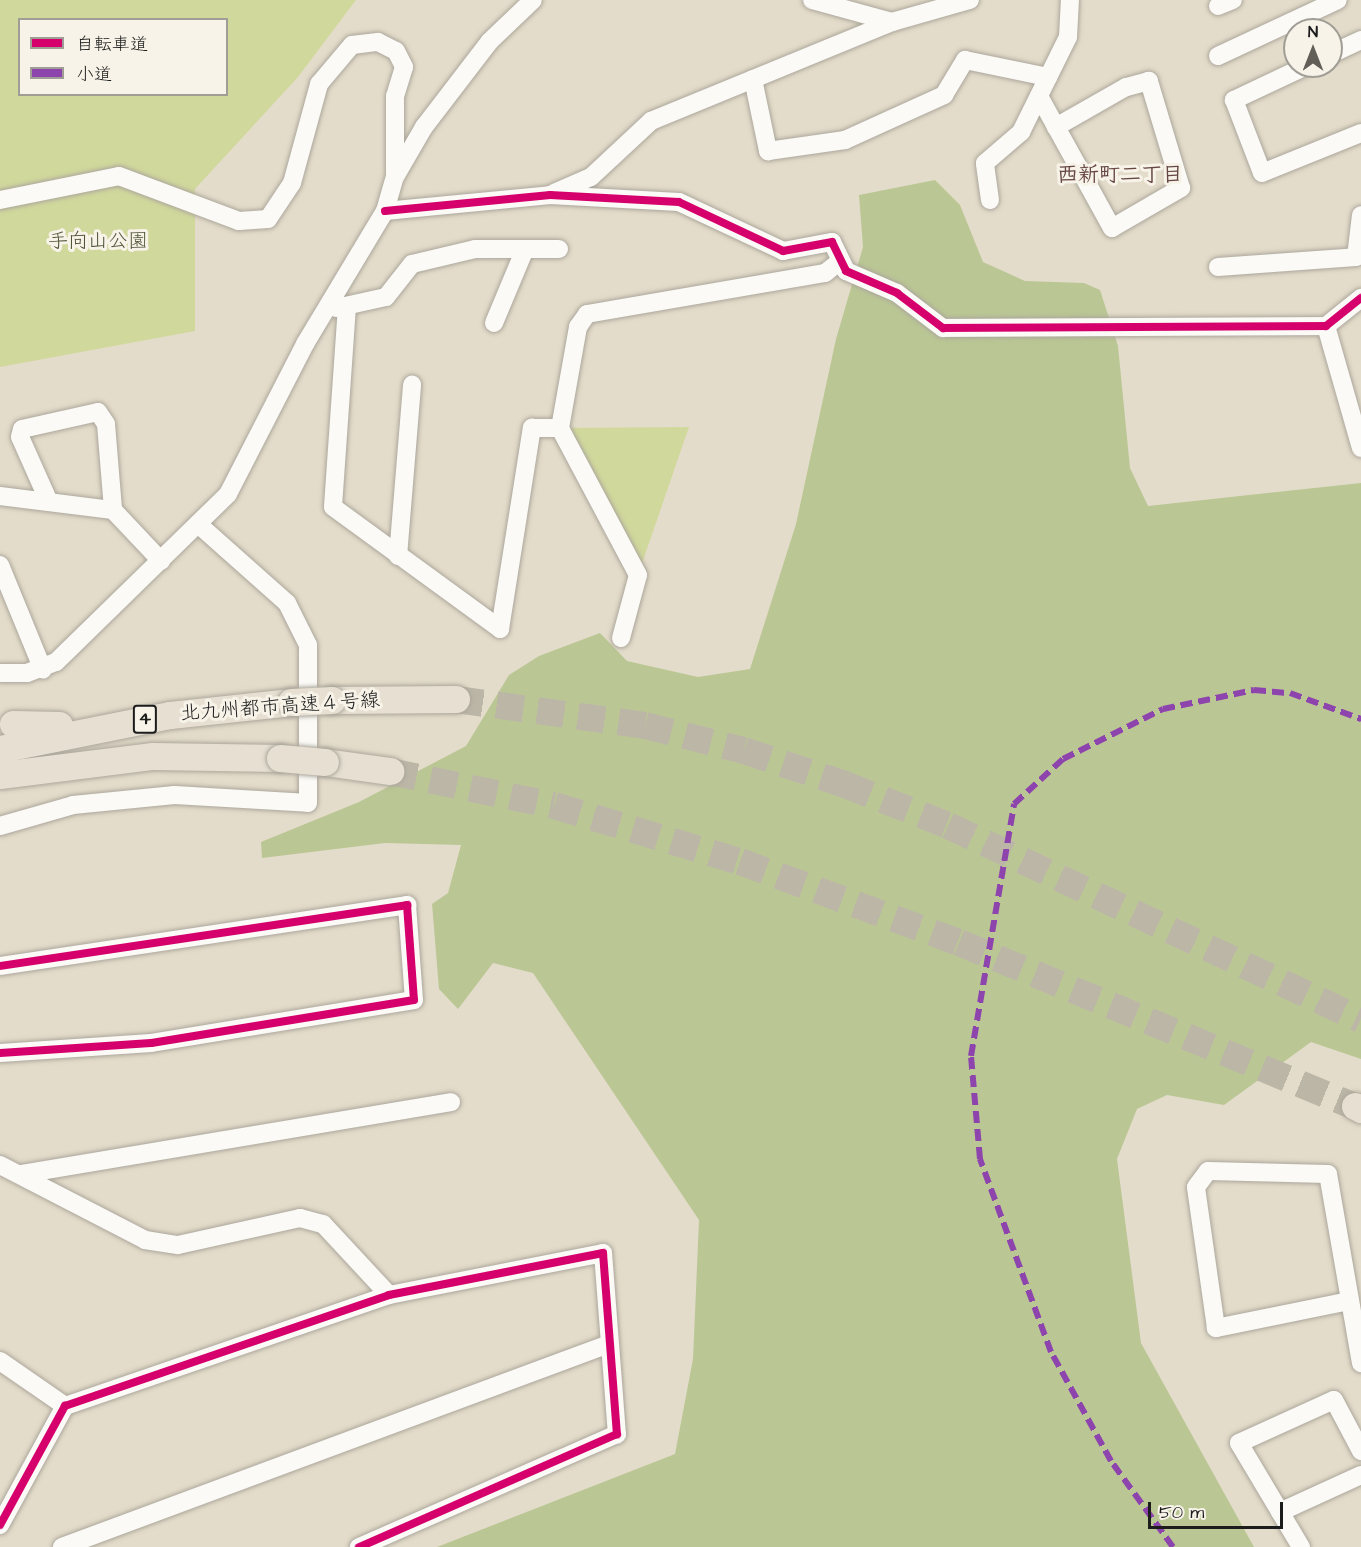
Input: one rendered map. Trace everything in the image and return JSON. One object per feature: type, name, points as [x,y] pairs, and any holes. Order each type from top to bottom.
[{"type":"highway","name":"北九州都市高速４号線","points":[[0,749],[112,725],[291,702],[456,699]]},
{"type":"highway","points":[[13,724],[112,725]]},
{"type":"highway","name":"4","points":[[0,775],[153,756],[280,758],[390,771]]},
{"type":"street","points":[[395,177],[459,79],[533,0]]},
{"type":"street","points":[[812,0],[892,22]]},
{"type":"street","points":[[549,195],[591,177],[651,122],[892,22],[970,0]]},
{"type":"street","points":[[990,200],[985,163],[1021,132],[1068,37],[1070,0]]},
{"type":"street","points":[[1218,56],[1338,0]]},
{"type":"street","points":[[1343,48],[1361,40]]},
{"type":"street","points":[[0,200],[119,176],[239,221],[268,219],[292,183],[319,84],[352,45],[378,42],[396,51],[404,67],[395,96],[395,177],[385,212],[325,311],[244,472],[198,524],[161,561],[42,670],[0,672]]},
{"type":"street","points":[[753,79],[768,151],[845,140],[944,95],[965,60],[1048,77]]},
{"type":"street","points":[[1283,77],[1234,100],[1262,173],[1361,133]]},
{"type":"street","points":[[1039,96],[1112,228],[1181,188],[1149,81],[1125,87],[1056,128]]},
{"type":"street","points":[[385,212],[549,195],[679,202],[783,251],[832,242],[838,263],[897,293],[943,328],[1326,326],[1361,298]]},
{"type":"street","points":[[1218,267],[1356,258],[1361,215]]},
{"type":"street","points":[[325,311],[386,297],[412,264],[475,249],[559,249]]},
{"type":"street","points":[[494,323],[525,249]]},
{"type":"street","points":[[621,639],[638,575],[560,428],[578,327],[587,314],[825,273],[838,263]]},
{"type":"street","points":[[347,306],[333,507],[500,629],[532,428],[560,428]]},
{"type":"street","points":[[1326,326],[1361,448]]},
{"type":"street","points":[[398,556],[412,385]]},
{"type":"street","points":[[49,502],[20,437],[22,429],[99,412],[106,424],[112,510]]},
{"type":"street","points":[[0,496],[112,510],[161,561]]},
{"type":"street","points":[[0,826],[73,805],[175,795],[308,803],[308,645],[288,603],[198,524]]},
{"type":"street","points":[[0,565],[42,670]]},
{"type":"street","points":[[0,966],[407,905],[414,1000],[152,1043],[0,1053]]},
{"type":"street","points":[[22,1174],[451,1102]]},
{"type":"street","points":[[0,1165],[22,1174],[145,1240],[178,1245],[300,1218],[323,1224],[389,1295]]},
{"type":"street","points":[[1349,1301],[1216,1328],[1196,1187],[1208,1172],[1328,1174],[1361,1363]]},
{"type":"street","points":[[0,1525],[65,1406],[389,1295],[603,1253],[617,1434],[359,1547]]},
{"type":"street","points":[[62,1547],[609,1344]]},
{"type":"street","points":[[0,1361],[65,1406]]},
{"type":"street","points":[[1301,1547],[1239,1443],[1334,1400],[1361,1451]]},
{"type":"street","points":[[1280,1512],[1361,1474]]},
{"type":"green space","name":"手向山公園","points":[[0,0],[356,0],[298,77],[195,189],[195,331],[0,367]]},
{"type":"green space","points":[[935,180],[960,205],[983,262],[1025,281],[1084,283],[1100,290],[1118,346],[1130,468],[1148,506],[1361,483],[1361,1059],[1311,1042],[1224,1105],[1167,1095],[1137,1109],[1117,1159],[1141,1343],[1254,1547],[437,1547],[675,1454],[693,1359],[699,1220],[533,973],[493,963],[458,1009],[439,989],[432,904],[448,893],[461,845],[385,843],[262,858],[261,842],[359,802],[466,746],[509,675],[539,656],[600,633],[627,661],[698,677],[750,669],[796,524],[836,339],[863,247],[859,195]]},
{"type":"green space","points":[[689,427],[638,575],[560,428]]},
{"type":"tunnel","points":[[456,699],[645,725],[744,750],[845,784],[948,825],[1361,1019]]},
{"type":"tunnel","points":[[390,771],[554,805],[740,861],[959,942],[1355,1106]]},
{"type":"marked path","points":[[1173,1547],[1111,1461],[1051,1352],[980,1159],[971,1056],[1014,804],[1063,759],[1163,709],[1254,690],[1290,693],[1361,719]]},
{"type":"cycle path","points":[[385,211],[550,195],[679,202],[783,251],[832,242],[846,271],[897,293],[943,328],[1326,326],[1361,298]]},
{"type":"cycle path","points":[[0,966],[407,905],[414,1000],[151,1043],[0,1053]]},
{"type":"cycle path","points":[[0,1525],[65,1406],[389,1295],[603,1253],[617,1434],[359,1547]]},
{"type":"district","name":"西新町二丁目","points":[[1120,175]]}]
